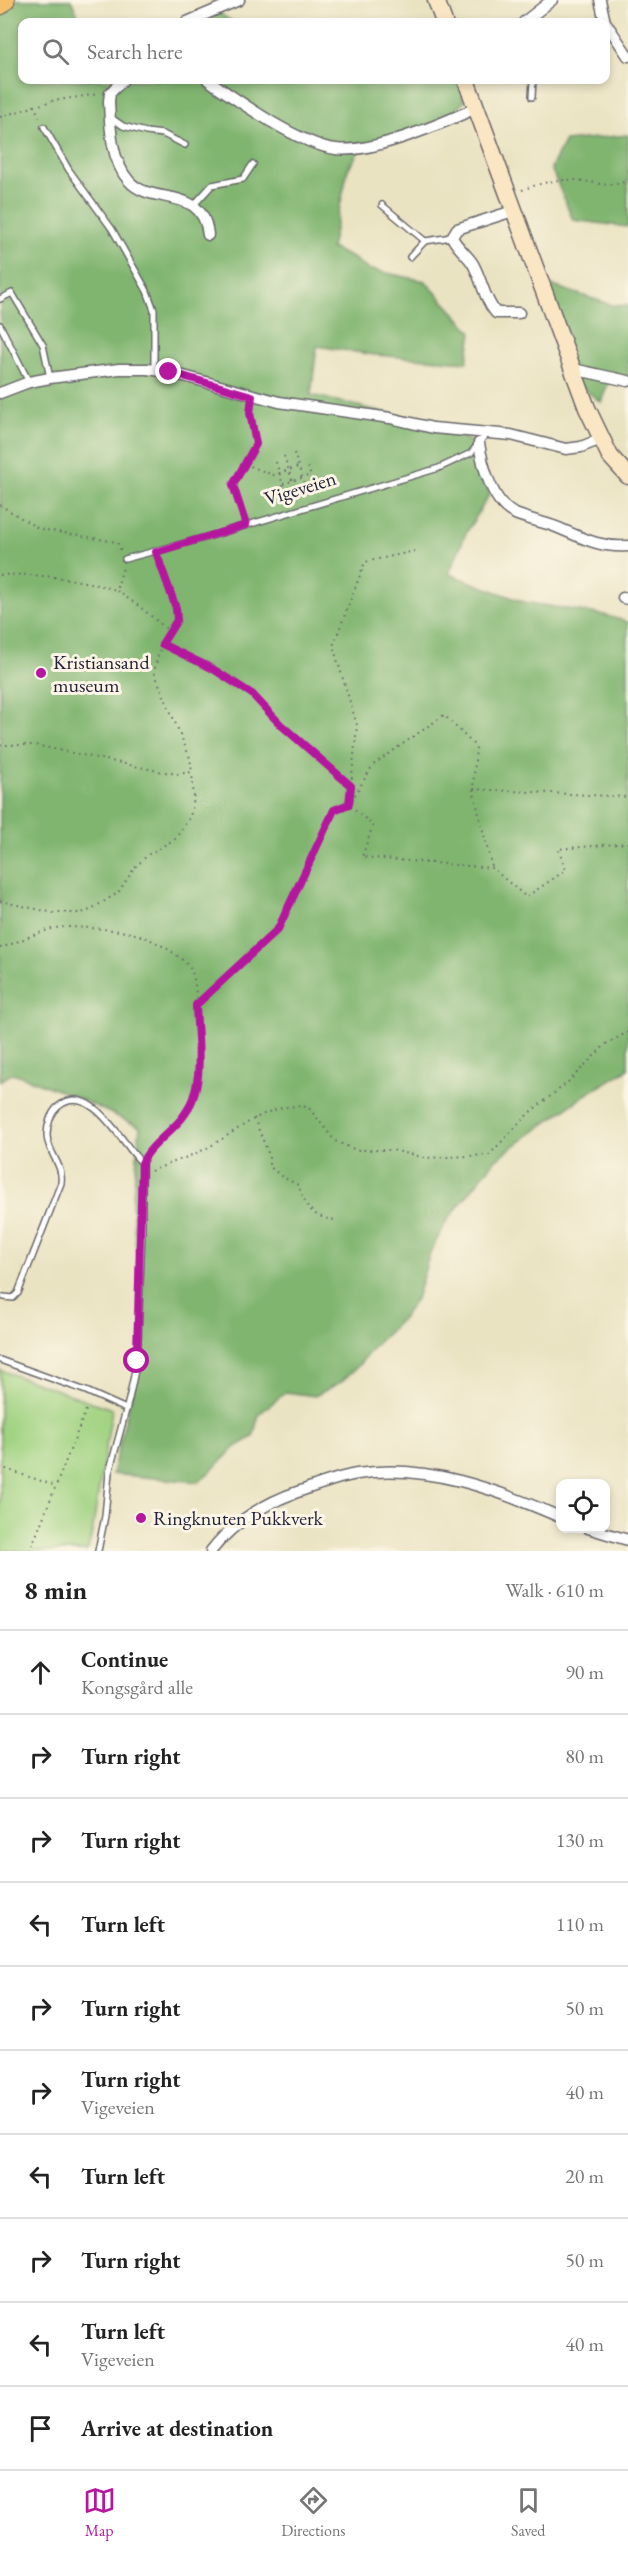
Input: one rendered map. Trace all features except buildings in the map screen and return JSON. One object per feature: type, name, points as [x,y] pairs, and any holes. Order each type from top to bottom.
[{"type":"highway","points":[[0,3],[4,0]]},
{"type":"street","points":[[196,18],[239,0]]},
{"type":"street","points":[[436,0],[443,18]]},
{"type":"street","points":[[531,18],[552,0]]},
{"type":"street","points":[[600,0],[604,18]]},
{"type":"street","points":[[610,30],[628,56]]},
{"type":"street","points":[[119,84],[110,93],[110,117],[115,153],[120,168],[130,183],[144,191],[178,199],[193,206],[204,219],[208,235]]},
{"type":"street","points":[[214,84],[302,137],[319,146],[338,150],[402,137],[444,124],[476,108]]},
{"type":"street","points":[[467,84],[587,408],[610,456],[628,477]]},
{"type":"street","points":[[513,211],[457,229],[453,237],[456,245],[474,266],[490,306],[496,313],[519,313]]},
{"type":"street","points":[[0,393],[29,382],[50,378],[119,369],[154,370],[192,378],[252,396],[390,418],[433,428],[521,437],[566,449],[601,439]]},
{"type":"street","points":[[573,369],[628,381]]},
{"type":"street","points":[[479,443],[481,457],[491,485],[502,504],[512,512],[560,528],[595,544],[628,546]]},
{"type":"street","points":[[211,1551],[231,1527],[261,1507],[303,1490],[359,1474],[408,1472],[435,1476],[494,1491],[556,1514]]},
{"type":"street","points":[[605,1533],[628,1540]]},
{"type":"lane","points":[[532,98],[533,84]]},
{"type":"lane","points":[[110,117],[123,126],[163,134],[185,145]]},
{"type":"lane","points":[[44,127],[69,170],[112,229],[147,291],[153,310],[154,370]]},
{"type":"lane","points":[[193,206],[212,185],[243,178],[252,164]]},
{"type":"lane","points":[[382,205],[425,241]]},
{"type":"lane","points":[[410,257],[425,241],[453,237]]},
{"type":"lane","points":[[0,299],[12,293],[43,345],[50,378]]},
{"type":"lane","points":[[0,325],[29,382]]},
{"type":"lane","name":"Vigeveien","points":[[125,559],[156,552],[448,465],[471,453],[488,432]]},
{"type":"lane","points":[[4,1297],[13,1298],[18,1293],[61,1183],[61,1170],[47,1136],[50,1120],[56,1108],[64,1102],[83,1102],[110,1122],[129,1150],[142,1163],[137,1361],[109,1473],[105,1516],[98,1551]]},
{"type":"lane","points":[[0,1360],[86,1391],[126,1409]]},
{"type":"path","points":[[0,117],[34,105],[75,96],[110,93]]},
{"type":"path","points":[[34,105],[44,127]]},
{"type":"path","points":[[507,194],[545,181],[577,180],[614,185],[628,180]]},
{"type":"path","points":[[246,525],[233,485],[256,444],[250,413],[252,396]]},
{"type":"path","points":[[294,453],[306,489]]},
{"type":"path","points":[[284,456],[297,492]]},
{"type":"path","points":[[276,462],[286,495]]},
{"type":"path","points":[[244,464],[273,475],[300,467]]},
{"type":"path","points":[[308,467],[320,503]]},
{"type":"path","points":[[283,484],[311,475]]},
{"type":"path","points":[[0,505],[39,529],[117,542],[125,559],[116,590]]},
{"type":"path","points":[[349,804],[357,725],[333,646],[365,562],[415,551]]},
{"type":"path","points":[[0,901],[54,913],[88,911],[118,893],[135,867],[175,839],[190,817],[194,799],[190,758],[154,672],[162,644],[177,620],[176,608],[156,552]]},
{"type":"path","points":[[0,575],[17,574],[86,581],[116,590],[169,631]]},
{"type":"path","points":[[162,644],[213,669],[252,694],[280,724],[351,786]]},
{"type":"path","points":[[196,1005],[278,929],[334,810],[349,804],[373,765],[444,715],[476,747],[473,789],[492,868]]},
{"type":"path","points":[[0,745],[35,745],[158,771],[178,774],[192,772]]},
{"type":"path","points":[[473,789],[628,797]]},
{"type":"path","points":[[349,804],[373,825],[362,857],[492,868],[526,897],[566,870],[558,849],[628,843]]},
{"type":"path","points":[[0,948],[58,927],[136,934],[161,945],[187,964],[192,973],[196,1005],[198,1065],[196,1089],[183,1117],[147,1154],[142,1163]]},
{"type":"path","points":[[140,1176],[207,1148],[254,1118],[292,1105],[308,1107],[334,1141],[356,1150],[392,1150],[426,1158],[489,1155],[529,1113],[567,1083],[606,1044],[628,1032]]},
{"type":"path","points":[[254,1118],[269,1155],[269,1166],[298,1185],[308,1209],[323,1218],[335,1220]]},
{"type":"path","points":[[30,1551],[86,1410]]},
{"type":"path","points":[[0,1467],[56,1486]]},
{"type":"green space","points":[[0,0],[71,0],[79,18],[18,18],[18,84],[459,84],[464,102],[442,121],[362,146],[348,169],[331,248],[354,259],[367,269],[425,281],[472,332],[467,362],[375,355],[317,346],[311,395],[441,426],[478,445],[489,495],[466,533],[449,574],[524,602],[604,615],[628,622],[628,1069],[585,1095],[496,1159],[446,1222],[430,1253],[416,1299],[401,1320],[341,1382],[315,1396],[286,1392],[259,1414],[253,1437],[236,1447],[199,1482],[112,1474],[145,1339],[132,1205],[140,1127],[76,1097],[13,1073],[0,1081]]},
{"type":"green space","points":[[218,12],[227,18],[199,18]]},
{"type":"green space","points":[[628,135],[628,227],[573,220],[551,168],[565,141]]},
{"type":"green space","points":[[544,283],[612,305],[628,306],[628,382],[609,381],[601,402],[568,377]]},
{"type":"green space","points":[[0,1370],[112,1409],[87,1551],[0,1551]]},
{"type":"place","name":"Kristiansand museum","points":[[41,673]]},
{"type":"place","name":"Ringknuten Pukkverk","points":[[141,1518]]},
{"type":"route","points":[[137,1361],[142,1163],[147,1154],[183,1117],[196,1089],[198,1065],[196,1005],[278,929],[334,810],[349,804],[351,786],[280,724],[252,694],[213,669],[162,644],[177,620],[176,608],[156,552],[246,525],[233,485],[256,444],[250,413],[252,396],[169,372]]}]
